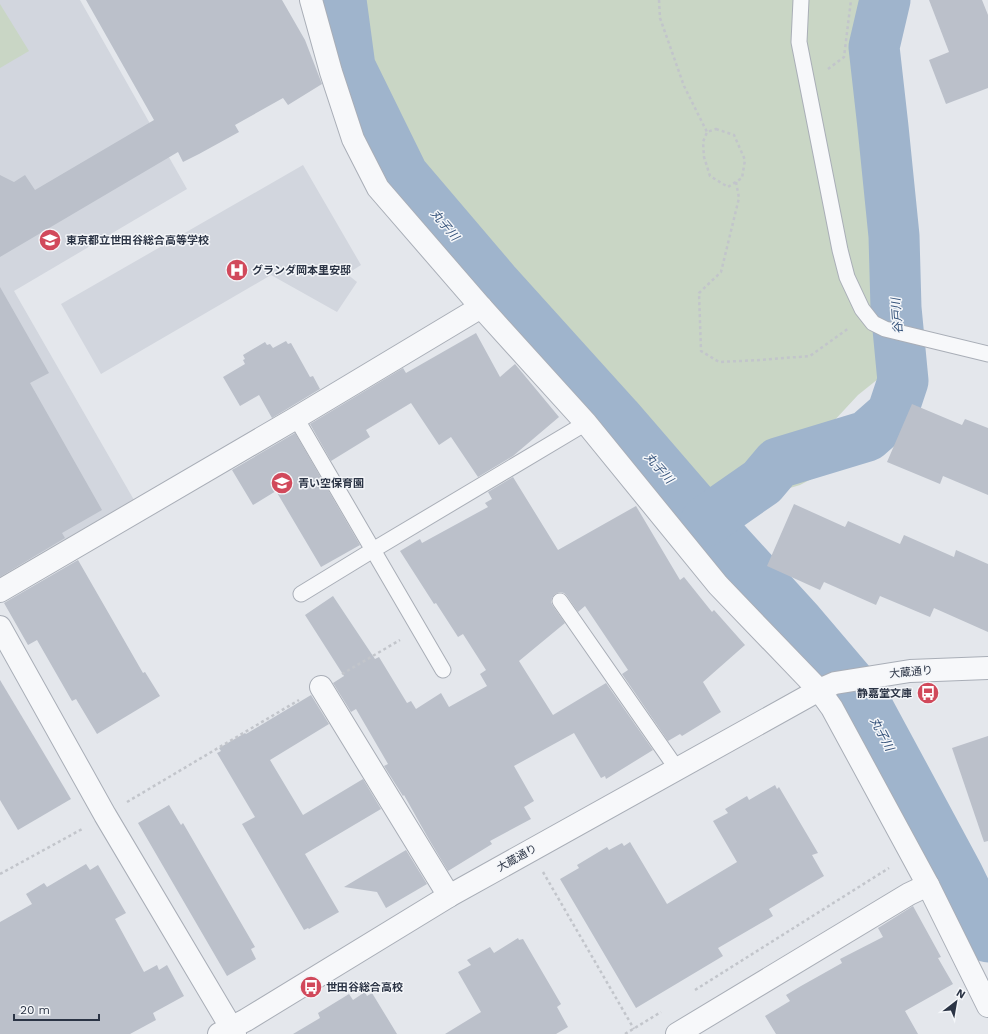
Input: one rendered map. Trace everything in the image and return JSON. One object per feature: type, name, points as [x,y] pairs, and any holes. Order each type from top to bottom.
[{"type":"street","points":[[311,0],[331,72],[353,139],[378,188],[482,308],[586,423],[718,584],[827,686],[832,708],[928,885],[988,1006]]},
{"type":"street","points":[[0,591],[482,308]]},
{"type":"street","points":[[0,627],[229,1032]]},
{"type":"street","name":"大蔵通り","points":[[229,1032],[246,1020],[449,896],[827,686],[910,670],[988,668]]},
{"type":"street","points":[[321,687],[449,896]]},
{"type":"street","points":[[677,1034],[909,894],[928,885]]},
{"type":"lane","points":[[801,0],[799,42],[840,250],[847,277],[862,309],[873,323],[885,329],[988,354]]},
{"type":"lane","points":[[296,418],[443,670]]},
{"type":"lane","points":[[301,594],[586,423]]},
{"type":"lane","points":[[560,601],[677,769]]},
{"type":"path","points":[[659,0],[660,18],[684,86],[707,132],[703,142],[704,157],[710,176],[728,187],[742,178],[745,160],[734,135],[716,129],[707,132]]},
{"type":"path","points":[[808,85],[844,57],[851,0]]},
{"type":"path","points":[[736,182],[739,198],[721,272],[699,293],[701,351],[719,362],[810,356],[867,315]]},
{"type":"path","points":[[0,874],[89,825],[419,628]]},
{"type":"path","points":[[694,991],[893,866]]},
{"type":"path","points":[[541,868],[634,1029]]},
{"type":"path","points":[[624,1034],[661,1012]]},
{"type":"shaded area","name":"東京都立世田谷総合高等学校","points":[[0,0],[80,0],[187,189],[14,291],[134,500],[0,576]]},
{"type":"shaded area","name":"グランダ岡本里安邸","points":[[303,165],[361,265],[347,274],[357,282],[337,312],[271,275],[101,374],[61,304]]},
{"type":"green space","points":[[350,0],[874,0],[862,59],[875,215],[870,235],[877,340],[890,357],[878,379],[858,395],[832,423],[823,463],[815,477],[800,485],[773,493],[731,518],[698,517],[656,471],[559,344],[421,188],[388,131],[369,85]]},
{"type":"green space","points":[[0,4],[29,51],[0,68]]},
{"type":"building","points":[[86,0],[282,0],[305,40],[322,84],[288,105],[283,98],[235,125],[239,132],[183,162],[178,152],[0,257],[0,175],[14,182],[25,175],[35,190],[154,120]]},
{"type":"building","points":[[929,0],[982,0],[988,15],[988,88],[946,104],[929,60],[949,52]]},
{"type":"building","points":[[0,287],[49,373],[30,383],[102,510],[62,533],[65,538],[0,577]]},
{"type":"building","points":[[476,333],[500,377],[515,364],[559,417],[513,456],[478,477],[451,437],[439,445],[411,403],[366,430],[370,437],[331,461],[310,424],[403,368],[406,373]]},
{"type":"building","points":[[286,341],[288,344],[291,343],[310,377],[313,376],[320,389],[272,418],[259,395],[240,406],[223,377],[245,364],[243,355],[265,342],[267,345],[270,344],[273,348]]},
{"type":"building","points":[[912,404],[962,425],[965,419],[988,428],[988,495],[943,476],[940,484],[887,462]]},
{"type":"building","points":[[295,433],[360,545],[321,567],[276,491],[253,505],[232,470]]},
{"type":"building","points":[[513,477],[558,550],[636,506],[680,580],[684,577],[712,612],[714,610],[745,645],[703,682],[721,712],[682,736],[680,734],[668,741],[622,674],[628,670],[585,606],[578,612],[564,593],[560,592],[555,594],[551,602],[565,623],[519,661],[553,715],[606,683],[653,750],[606,779],[605,776],[601,778],[574,733],[514,766],[534,801],[524,807],[531,819],[490,841],[492,844],[448,871],[404,795],[403,796],[384,766],[388,764],[356,709],[351,712],[333,683],[344,676],[305,615],[333,596],[375,659],[379,657],[407,703],[411,701],[416,709],[441,693],[449,707],[487,686],[480,674],[486,670],[463,634],[458,637],[436,603],[434,604],[400,551],[420,539],[422,543],[488,507],[485,503],[492,499],[488,492]]},
{"type":"building","points":[[794,504],[845,527],[848,521],[900,544],[904,535],[954,557],[956,550],[988,564],[988,632],[934,608],[930,617],[880,596],[876,605],[824,582],[820,590],[767,566]]},
{"type":"building","points":[[78,560],[143,673],[145,672],[160,696],[97,734],[76,699],[72,701],[37,640],[28,645],[4,603]]},
{"type":"building","points":[[0,680],[71,799],[18,830],[0,800]]},
{"type":"building","points":[[311,695],[329,724],[270,760],[303,815],[363,779],[381,809],[305,854],[339,912],[309,929],[304,930],[242,824],[255,817],[217,753],[221,751],[219,748],[245,733],[246,734]]},
{"type":"building","points":[[988,736],[988,841],[984,842],[952,748]]},
{"type":"building","points":[[775,785],[777,789],[779,787],[818,853],[812,855],[824,876],[769,909],[773,916],[718,948],[723,956],[636,1008],[560,879],[579,868],[577,865],[607,847],[609,850],[622,843],[624,846],[630,842],[667,904],[737,862],[713,821],[728,813],[725,809],[747,796],[749,800]]},
{"type":"building","points":[[169,805],[181,825],[183,823],[255,947],[251,949],[256,959],[227,976],[138,823]]},
{"type":"building","points":[[406,850],[427,884],[386,908],[377,892],[344,887]]},
{"type":"building","points":[[86,864],[90,870],[98,865],[126,913],[115,919],[144,972],[157,965],[159,970],[167,965],[184,996],[153,1013],[156,1020],[130,1034],[0,1034],[0,922],[32,904],[26,894],[44,883],[47,887]]},
{"type":"building","points":[[913,906],[941,957],[938,958],[953,984],[905,1011],[918,1034],[776,1034],[765,1016],[790,1001],[786,995],[842,963],[840,959],[883,937],[878,928]]},
{"type":"building","points":[[518,938],[519,940],[523,939],[561,1004],[557,1007],[568,1027],[556,1034],[445,1034],[481,1012],[458,972],[471,965],[467,960],[490,947],[494,953]]},
{"type":"building","points":[[365,992],[367,996],[372,993],[397,1034],[293,1034],[320,1018],[318,1013],[349,994],[353,1000]]},
{"type":"waterway","name":"丸子川","points":[[341,0],[350,67],[403,175],[495,283],[617,418],[706,521],[799,623],[862,697],[958,875],[988,937]]},
{"type":"waterway","name":"谷戸川","points":[[706,521],[762,482],[778,463],[867,436],[892,414],[903,381],[896,308],[894,236],[874,47],[885,0]]},
{"type":"place","name":"東京都立世田谷総合高等学校","points":[[50,240]]},
{"type":"place","name":"グランダ岡本里安邸","points":[[237,270]]},
{"type":"place","name":"青い空保育園","points":[[282,483]]},
{"type":"place","name":"静嘉堂文庫","points":[[928,693]]},
{"type":"place","name":"世田谷総合高校","points":[[311,987]]}]
